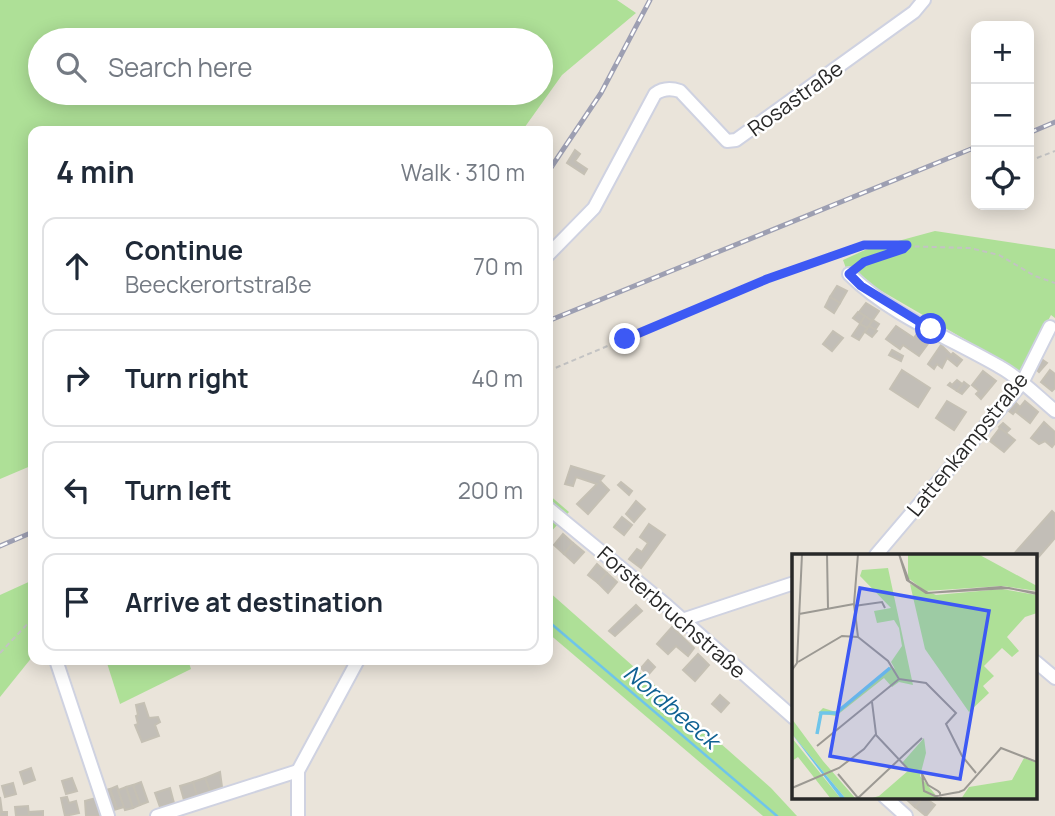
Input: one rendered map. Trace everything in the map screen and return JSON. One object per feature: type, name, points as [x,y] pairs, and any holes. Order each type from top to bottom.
[{"type":"street","name":"Rosastraße","points":[[553,250],[594,208],[655,94],[660,90],[680,91],[727,141],[736,140],[914,12],[924,0]]},
{"type":"street","points":[[849,274],[861,286],[895,309],[1003,369],[1055,411]]},
{"type":"street","name":"Lattenkampstraße","points":[[877,554],[1022,383],[1050,327]]},
{"type":"street","name":"Forsterbruchstraße","points":[[553,512],[792,716]]},
{"type":"street","points":[[682,620],[792,584]]},
{"type":"street","points":[[1038,664],[1055,678]]},
{"type":"street","points":[[58,665],[108,816]]},
{"type":"street","points":[[298,816],[299,771],[355,665]]},
{"type":"street","points":[[157,816],[299,771]]},
{"type":"street","points":[[886,798],[906,816]]},
{"type":"path","points":[[1034,160],[1055,151]]},
{"type":"path","points":[[553,369],[767,279],[864,245],[970,248],[999,255],[1035,276],[1055,283]]},
{"type":"path","points":[[849,274],[858,265],[903,249],[907,245]]},
{"type":"path","points":[[0,653],[28,623]]},
{"type":"green space","points":[[0,0],[617,0],[636,13],[562,75],[553,88],[553,28],[28,28],[28,105],[541,105],[526,126],[28,126],[28,467],[0,479]]},
{"type":"green space","points":[[935,231],[1055,249],[1055,318],[1051,315],[1021,372],[847,271],[843,260],[865,250]]},
{"type":"green space","points":[[553,498],[569,512],[553,530]]},
{"type":"green space","points":[[28,582],[28,662],[0,697],[0,595]]},
{"type":"green space","points":[[553,595],[771,788],[797,816],[763,816],[553,637]]},
{"type":"green space","points":[[108,665],[190,665],[191,669],[120,704]]},
{"type":"building","points":[[575,150],[580,154],[575,161],[587,169],[584,174],[567,163]]},
{"type":"building","points":[[837,286],[847,291],[840,303],[830,297]]},
{"type":"building","points":[[830,297],[840,303],[834,313],[825,307]]},
{"type":"building","points":[[866,303],[879,311],[872,321],[859,312]]},
{"type":"building","points":[[858,312],[865,316],[860,323],[853,318]]},
{"type":"building","points":[[865,316],[872,321],[867,328],[860,324]]},
{"type":"building","points":[[873,320],[879,324],[875,330],[869,326]]},
{"type":"building","points":[[860,324],[867,328],[859,340],[852,336]]},
{"type":"building","points":[[869,326],[877,331],[872,337],[865,332]]},
{"type":"building","points":[[896,326],[914,338],[918,332],[930,341],[919,356],[903,345],[900,349],[886,339]]},
{"type":"building","points":[[833,331],[843,338],[832,351],[823,344]]},
{"type":"building","points":[[941,345],[951,355],[953,353],[962,360],[957,366],[947,358],[942,368],[937,364],[934,369],[928,364]]},
{"type":"building","points":[[892,350],[903,356],[901,361],[889,355]]},
{"type":"building","points":[[1040,358],[1047,363],[1039,372],[1035,368]]},
{"type":"building","points":[[902,370],[930,388],[918,407],[890,389]]},
{"type":"building","points":[[1050,370],[1055,374],[1055,388],[1052,391],[1041,382]]},
{"type":"building","points":[[983,371],[996,381],[981,399],[976,394],[979,391],[972,385]]},
{"type":"building","points":[[957,380],[962,384],[957,391],[948,385]]},
{"type":"building","points":[[964,382],[969,386],[962,394],[957,391]]},
{"type":"building","points":[[947,401],[966,412],[954,430],[936,418]]},
{"type":"building","points":[[1025,401],[1038,412],[1030,423],[1016,412]]},
{"type":"building","points":[[1016,403],[1019,406],[1013,414],[1009,411]]},
{"type":"building","points":[[1044,422],[1055,432],[1055,443],[1052,447],[1045,441],[1039,444],[1031,438]]},
{"type":"building","points":[[1003,423],[1010,429],[1006,433],[999,427]]},
{"type":"building","points":[[1000,428],[1015,440],[1004,452],[990,441]]},
{"type":"building","points":[[571,466],[604,476],[600,481],[609,490],[588,514],[577,504],[597,484],[576,477],[573,486],[565,484]]},
{"type":"building","points":[[621,482],[632,491],[629,495],[618,485]]},
{"type":"building","points":[[636,501],[645,509],[634,522],[626,514]]},
{"type":"building","points":[[1052,511],[1055,514],[1055,538],[1038,558],[1038,554],[1014,554]]},
{"type":"building","points":[[622,517],[632,525],[624,535],[614,527]]},
{"type":"building","points":[[649,524],[665,535],[641,568],[629,559],[637,549],[642,552],[648,543],[640,537]]},
{"type":"building","points":[[563,534],[573,543],[564,554],[554,545]]},
{"type":"building","points":[[573,543],[584,552],[574,563],[564,554]]},
{"type":"building","points":[[597,564],[607,573],[598,583],[588,575]]},
{"type":"building","points":[[607,573],[617,582],[608,593],[598,583]]},
{"type":"building","points":[[636,605],[642,611],[615,636],[609,631]]},
{"type":"building","points":[[672,627],[694,648],[688,656],[676,646],[668,654],[657,644]]},
{"type":"building","points":[[698,654],[709,665],[695,681],[683,670]]},
{"type":"building","points":[[648,660],[655,667],[648,675],[641,668]]},
{"type":"building","points":[[720,695],[729,703],[721,712],[712,704]]},
{"type":"building","points":[[144,703],[149,718],[158,717],[160,722],[155,725],[159,736],[142,742],[135,725],[138,724],[136,705]]},
{"type":"building","points":[[31,768],[35,780],[24,784],[20,772]]},
{"type":"building","points":[[220,772],[222,787],[210,791],[205,778]]},
{"type":"building","points":[[72,778],[77,791],[66,794],[62,781]]},
{"type":"building","points":[[205,778],[210,791],[197,796],[193,782]]},
{"type":"building","points":[[141,782],[148,802],[140,805],[133,785]]},
{"type":"building","points":[[193,782],[197,796],[184,800],[180,786]]},
{"type":"building","points":[[13,783],[16,794],[5,797],[2,786]]},
{"type":"building","points":[[133,785],[140,805],[133,808],[126,787]]},
{"type":"building","points":[[117,786],[124,807],[117,809],[110,789]]},
{"type":"building","points":[[126,787],[133,808],[125,810],[118,790]]},
{"type":"building","points":[[170,788],[174,803],[160,807],[155,793]]},
{"type":"building","points":[[110,789],[117,809],[109,812],[102,791]]},
{"type":"building","points":[[0,797],[2,812],[7,812],[7,816],[0,816]]},
{"type":"building","points":[[67,797],[69,803],[76,801],[79,813],[65,816],[61,798]]},
{"type":"building","points":[[96,798],[100,816],[86,816],[85,801]]},
{"type":"building","points":[[905,798],[923,798],[915,807]]},
{"type":"building","points":[[923,798],[935,805],[926,816],[915,807]]},
{"type":"building","points":[[28,806],[29,816],[16,816],[15,807]]},
{"type":"building","points":[[43,811],[43,816],[29,816],[29,812]]},
{"type":"waterway","name":"Nordbeeck","points":[[553,625],[777,816]]},
{"type":"railway","points":[[553,165],[601,93],[650,0]]},
{"type":"railway","points":[[1034,131],[1055,122]]},
{"type":"railway","points":[[553,319],[971,149]]},
{"type":"railway","points":[[0,546],[28,534]]},
{"type":"route","points":[[625,339],[767,279],[805,268],[864,245],[894,244],[907,245],[903,249],[858,265],[849,274],[861,286],[895,309],[931,329]]}]
